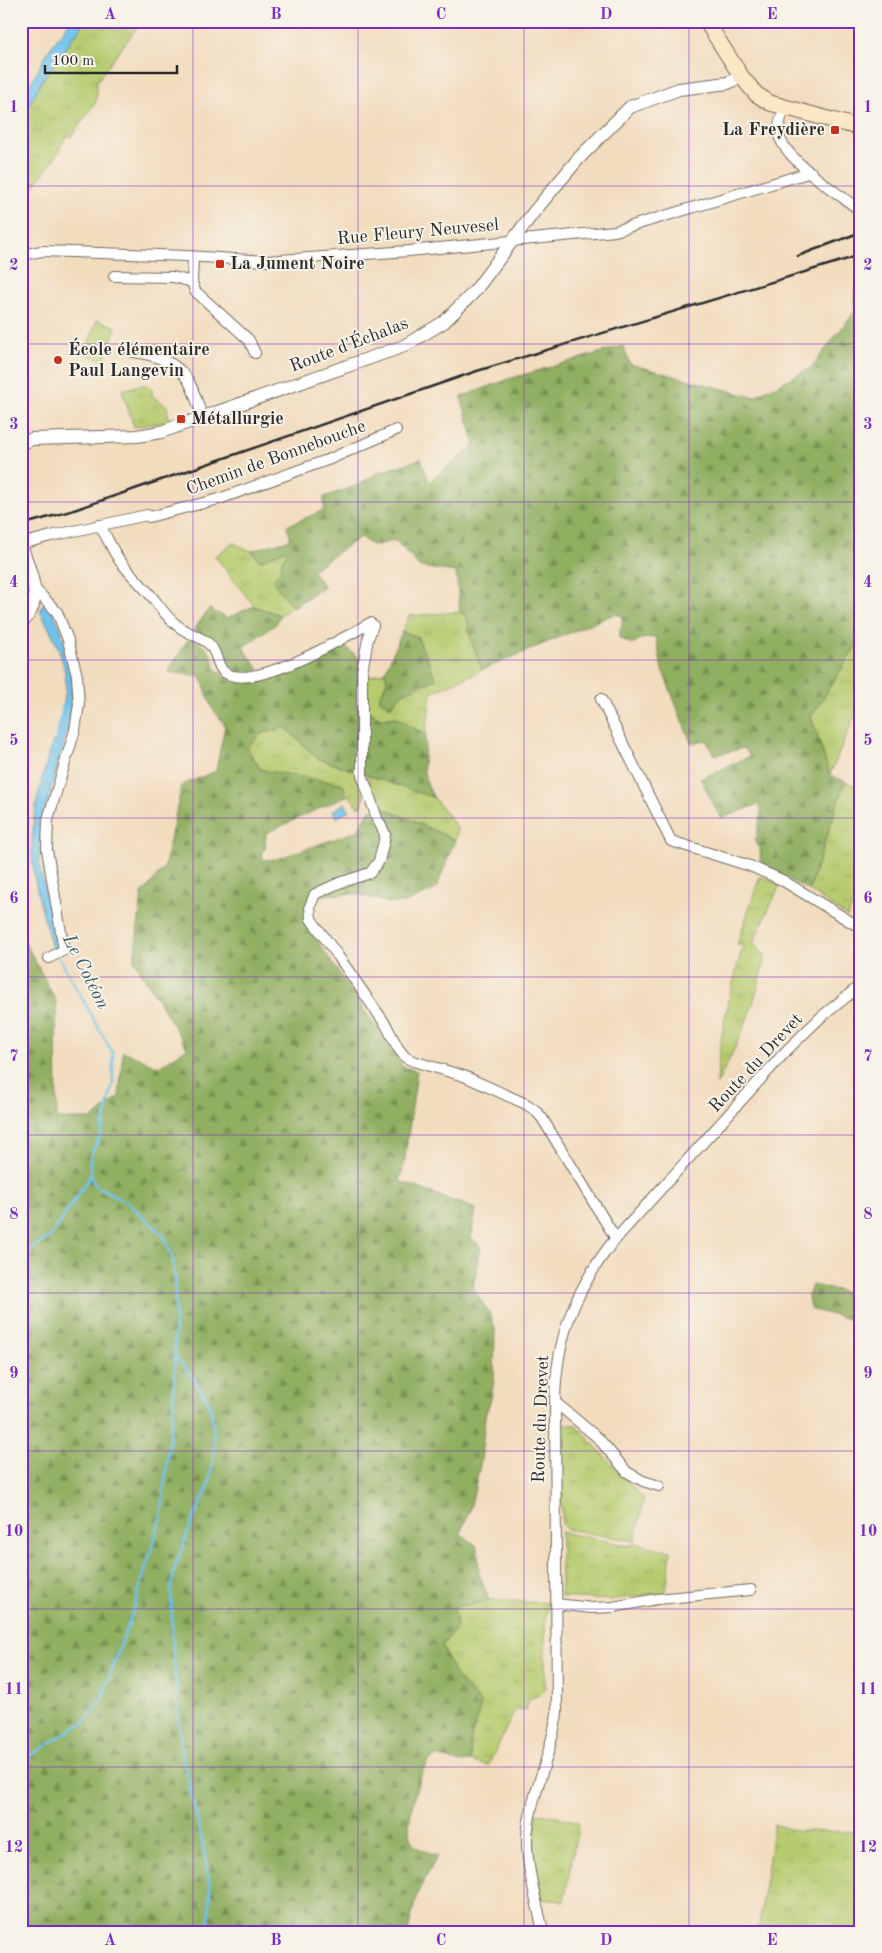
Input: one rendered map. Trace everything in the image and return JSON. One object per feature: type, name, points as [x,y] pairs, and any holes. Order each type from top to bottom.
[{"type":"main road","points":[[706,21],[741,76],[756,94],[770,103],[784,108],[861,128]]},
{"type":"street","name":"Route d'Échalas","points":[[21,444],[32,438],[137,436],[161,432],[404,346],[444,322],[475,291],[512,240],[578,158],[630,107],[679,89],[728,83],[741,76]]},
{"type":"street","points":[[784,108],[779,126],[780,138],[786,151],[861,211]]},
{"type":"street","name":"Rue Fleury Neuvesel","points":[[21,255],[42,251],[266,261],[615,231],[810,172]]},
{"type":"street","points":[[194,257],[192,282],[195,291],[249,340],[255,353]]},
{"type":"street","points":[[114,276],[173,277],[192,282]]},
{"type":"street","points":[[133,352],[148,353],[165,360],[177,368],[188,380],[203,418]]},
{"type":"street","name":"Chemin de Bonnebouche","points":[[21,545],[99,525],[147,515],[149,517],[219,499],[330,459],[396,430]]},
{"type":"street","points":[[99,525],[133,577],[178,626],[208,643],[213,648],[224,672],[239,676],[263,673],[292,664],[370,623],[373,625],[368,639],[362,671],[362,775],[377,818],[386,834],[379,861],[370,873],[333,885],[315,894],[310,906],[311,920],[386,1025],[398,1048],[406,1057],[413,1061],[464,1076],[526,1104],[535,1110],[616,1239]]},
{"type":"street","points":[[21,545],[35,589],[33,608],[21,623]]},
{"type":"street","points":[[35,589],[57,612],[63,626],[77,676],[80,704],[75,730],[48,819],[47,850],[64,950],[49,958]]},
{"type":"street","points":[[600,698],[671,841],[750,866],[782,880],[861,928]]},
{"type":"street","name":"Route du Drevet","points":[[543,1932],[529,1864],[527,1836],[556,1718],[558,1700],[555,1383],[561,1343],[569,1316],[598,1262],[616,1239],[788,1049],[820,1018],[861,986]]},
{"type":"street","points":[[555,1402],[598,1438],[627,1472],[643,1481],[659,1486]]},
{"type":"street","points":[[556,1604],[592,1608],[613,1607],[658,1598],[751,1590]]},
{"type":"green space","points":[[85,21],[142,21],[97,81],[96,102],[71,137],[67,136],[59,148],[61,149],[29,193],[21,189],[21,120],[43,79]]},
{"type":"green space","points":[[861,286],[861,638],[811,717],[830,775],[845,781],[809,890],[761,865],[760,848],[755,843],[761,813],[759,804],[722,818],[719,815],[701,779],[750,756],[744,748],[715,755],[706,740],[691,743],[662,669],[656,637],[641,639],[632,644],[619,638],[623,616],[614,614],[482,670],[471,640],[467,617],[460,612],[456,572],[420,567],[395,540],[374,546],[360,537],[312,570],[324,587],[293,607],[272,581],[281,570],[282,560],[287,553],[284,550],[260,561],[251,551],[291,539],[287,526],[324,510],[324,497],[358,485],[377,473],[421,459],[429,482],[475,445],[461,397],[509,379],[623,346],[630,364],[753,397],[811,368],[855,311],[855,288]]},
{"type":"green space","points":[[97,320],[116,327],[104,361],[85,354]]},
{"type":"green space","points":[[146,385],[152,389],[152,396],[167,406],[169,421],[134,427],[122,390]]},
{"type":"green space","points":[[233,543],[251,551],[260,561],[284,550],[288,553],[282,560],[281,570],[273,581],[293,607],[280,615],[254,606],[215,556]]},
{"type":"green space","points":[[254,606],[280,615],[276,624],[243,647],[260,671],[241,672],[226,668],[221,654],[215,645],[193,631],[209,609],[227,618]]},
{"type":"green space","points":[[460,612],[467,617],[471,640],[482,670],[431,693],[426,735],[396,717],[382,719],[365,709],[365,678],[385,672],[387,681],[379,699],[390,707],[405,692],[436,679],[417,636],[402,632],[409,616]]},
{"type":"green space","points":[[402,632],[417,636],[436,679],[405,692],[390,707],[379,699],[387,681],[385,672]]},
{"type":"green space","points":[[189,638],[207,650],[216,670],[225,676],[274,674],[295,669],[342,644],[360,659],[356,704],[382,719],[396,717],[426,735],[424,774],[434,798],[317,758],[285,727],[261,734],[247,748],[261,770],[343,784],[346,796],[266,833],[265,849],[262,851],[263,860],[277,859],[357,831],[370,810],[384,808],[455,840],[436,889],[404,903],[390,903],[356,894],[311,895],[303,920],[403,1067],[417,1071],[404,1165],[399,1181],[476,1209],[471,1238],[481,1247],[473,1288],[491,1316],[495,1329],[494,1380],[491,1399],[485,1416],[481,1461],[470,1510],[460,1533],[478,1547],[479,1574],[489,1600],[454,1607],[457,1626],[442,1646],[455,1675],[481,1704],[471,1738],[470,1761],[458,1762],[437,1756],[427,1763],[420,1779],[411,1813],[409,1833],[413,1843],[419,1848],[438,1855],[417,1894],[408,1932],[21,1932],[21,934],[56,1001],[57,1119],[92,1119],[119,1097],[123,1051],[159,1067],[187,1048],[134,960],[142,894],[164,868],[182,785],[216,771],[225,725],[212,708],[201,676],[168,672]]},
{"type":"green space","points":[[861,638],[861,711],[858,708],[830,775],[811,717]]},
{"type":"green space","points":[[285,727],[317,758],[359,772],[364,794],[362,806],[357,806],[349,795],[346,796],[343,784],[261,770],[247,748],[261,734]]},
{"type":"green space","points":[[367,774],[434,798],[458,831],[455,840],[384,808],[378,809]]},
{"type":"green space","points":[[845,781],[861,789],[861,887],[847,917],[809,890]]},
{"type":"green space","points":[[760,876],[780,885],[753,943],[765,955],[758,988],[740,1037],[717,1084],[723,1031],[743,945],[737,945]]},
{"type":"green space","points":[[812,1285],[861,1295],[861,1341],[858,1336],[856,1321],[810,1309],[808,1297]]},
{"type":"green space","points":[[560,1424],[576,1425],[644,1499],[635,1541],[566,1529],[562,1524]]},
{"type":"green space","points":[[561,1532],[629,1546],[635,1543],[671,1551],[666,1592],[611,1600],[561,1597]]},
{"type":"green space","points":[[489,1600],[551,1603],[545,1618],[545,1689],[539,1695],[529,1699],[526,1711],[515,1710],[488,1766],[470,1761],[471,1738],[481,1704],[455,1675],[442,1646],[457,1626],[454,1607]]},
{"type":"green space","points":[[537,1813],[579,1822],[564,1901],[540,1899],[533,1850]]},
{"type":"green space","points":[[774,1824],[796,1831],[861,1832],[861,1932],[758,1932]]},
{"type":"water","points":[[70,21],[85,21],[43,79],[21,120],[21,100],[47,53]]},
{"type":"water","points":[[21,564],[32,602],[21,588]]},
{"type":"water","points":[[44,602],[51,608],[61,629],[72,677],[71,712],[66,736],[42,820],[39,863],[58,947],[52,949],[34,874],[32,840],[39,790],[53,741],[57,739],[66,681],[59,649],[40,612]]},
{"type":"water","points":[[345,803],[349,810],[337,818],[333,811]]},
{"type":"waterway","name":"Le Cotéon","points":[[56,742],[63,705]]},
{"type":"waterway","points":[[59,957],[113,1054],[113,1084],[101,1135],[90,1156],[91,1175],[95,1185],[128,1203],[164,1236],[172,1257],[175,1278],[175,1356],[195,1380],[210,1405],[214,1431],[214,1455],[209,1485],[175,1567],[171,1587],[173,1651],[181,1749],[202,1840],[210,1887],[209,1932]]},
{"type":"waterway","points":[[21,1254],[51,1236],[91,1175]]},
{"type":"waterway","points":[[21,1761],[84,1722],[100,1703],[133,1611],[161,1518],[173,1407],[175,1356]]},
{"type":"railway","points":[[798,256],[861,232]]},
{"type":"railway","points":[[21,525],[71,511],[477,371],[861,255]]},
{"type":"place","name":"La Freydière","points":[[835,130]]},
{"type":"place","name":"La Jument Noire","points":[[220,264]]},
{"type":"place","name":"École élémentaire Paul Langevin","points":[[58,360]]},
{"type":"place","name":"Métallurgie","points":[[181,419]]}]
